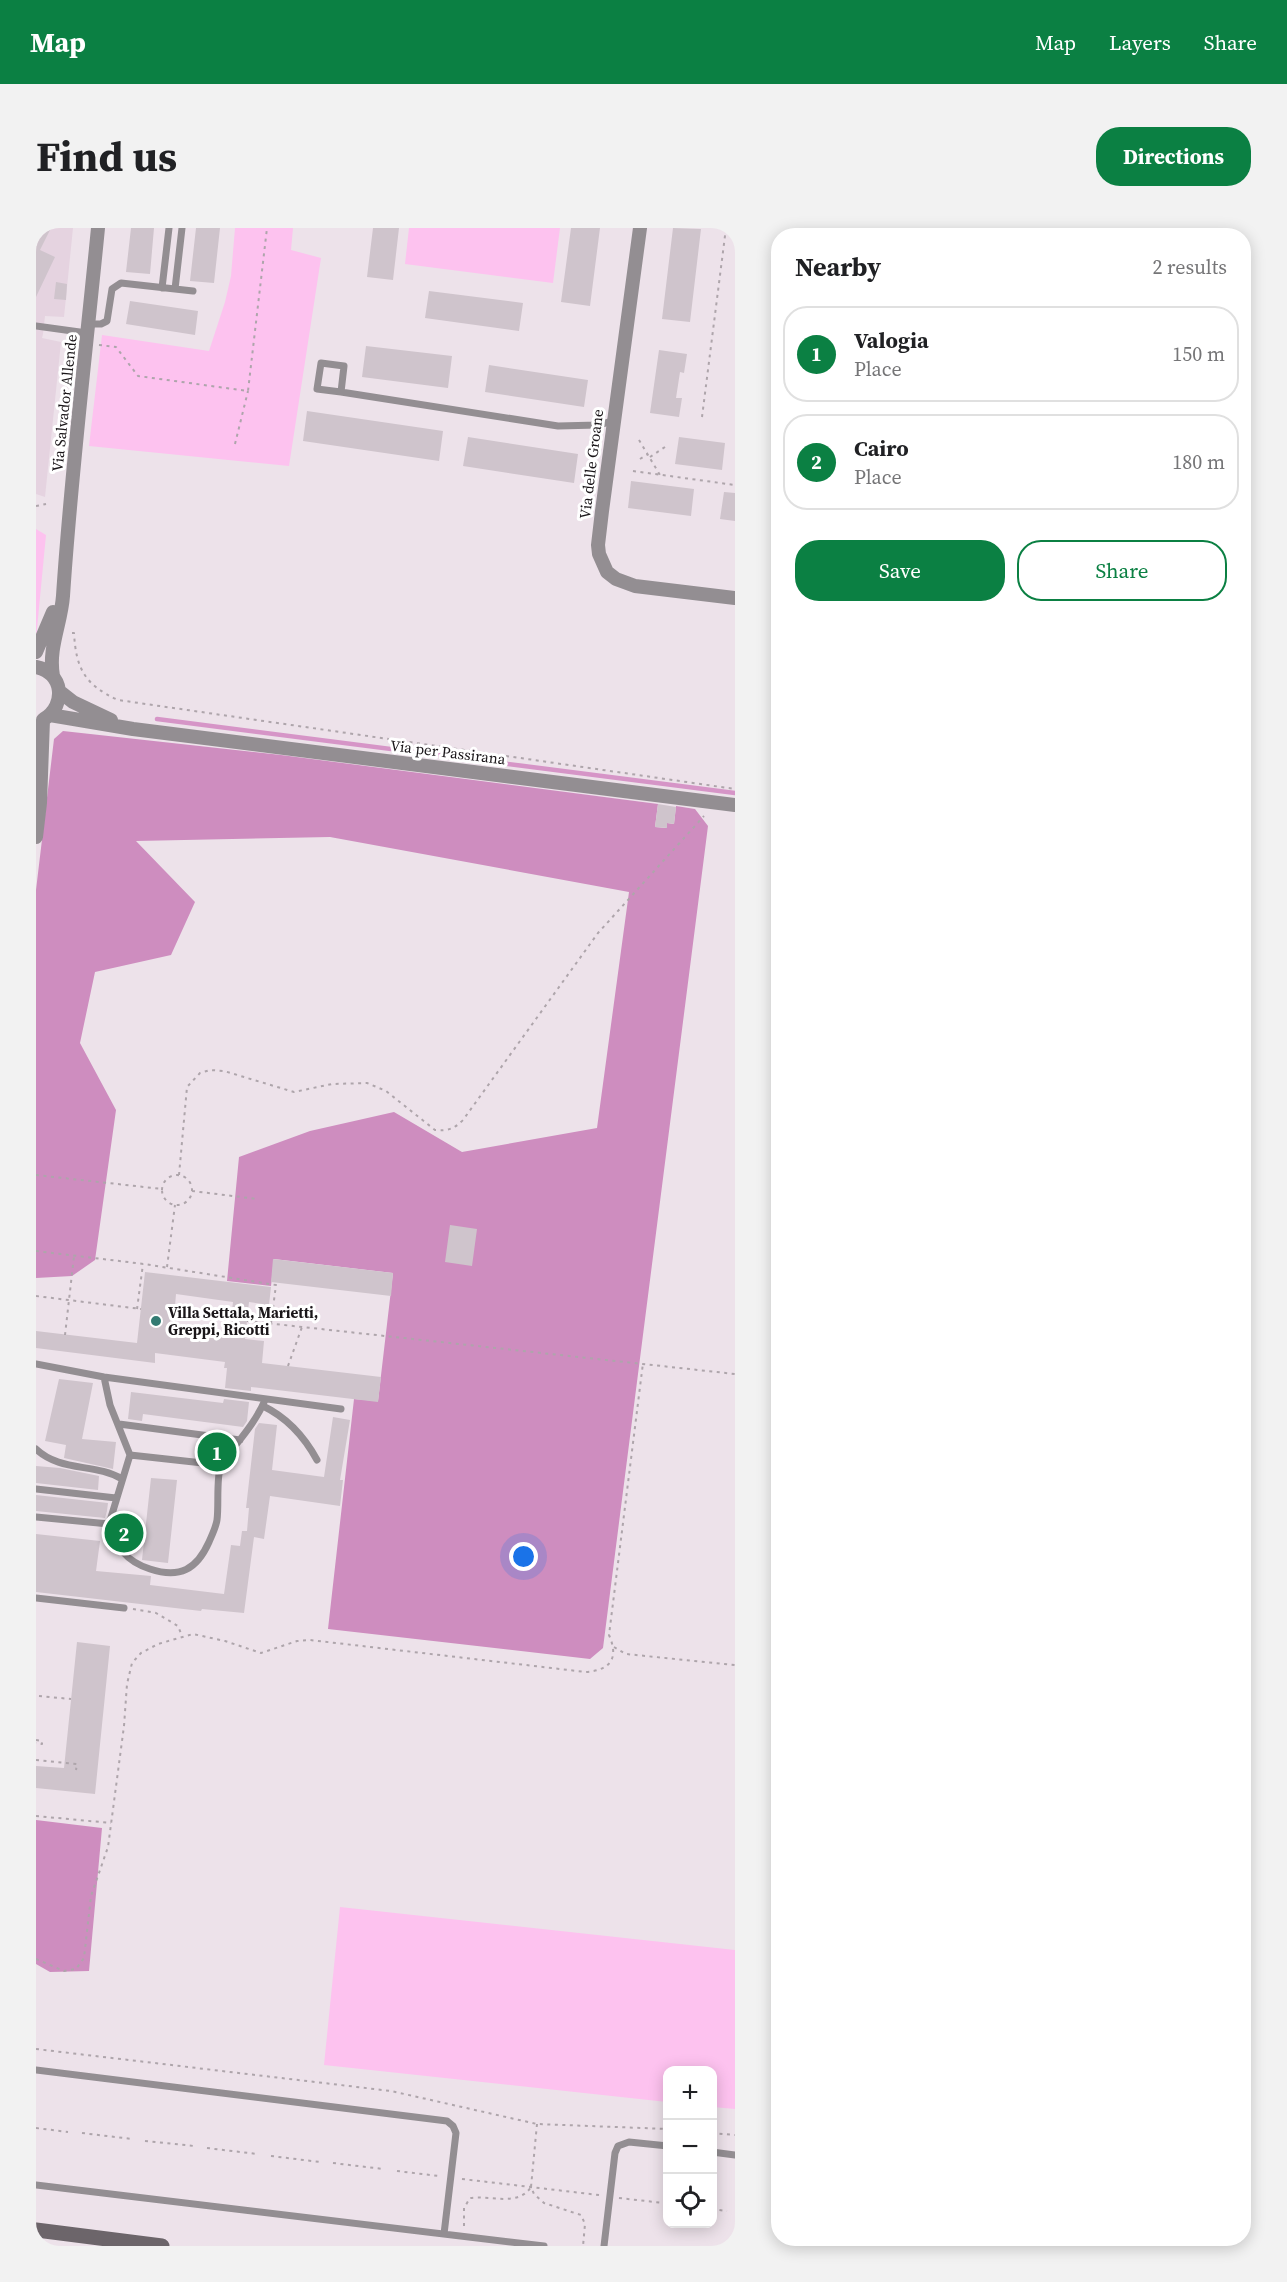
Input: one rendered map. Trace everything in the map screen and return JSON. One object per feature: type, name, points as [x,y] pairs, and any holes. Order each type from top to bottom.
[{"type":"main road","points":[[36,2230],[162,2246]]},
{"type":"street","name":"Via Salvador Allende","points":[[53,676],[51,662],[55,631],[62,608],[63,581],[91,334],[98,228]]},
{"type":"street","name":"Via delle Groane","points":[[640,228],[613,421],[598,545],[599,554],[607,572],[616,579],[635,586],[735,598]]},
{"type":"street","name":"Via Salvador Allende","points":[[36,652],[63,581]]},
{"type":"street","points":[[36,667],[53,676],[60,691],[58,704],[43,719],[36,837]]},
{"type":"street","name":"Via per Passirana","points":[[60,691],[74,702],[100,716],[156,732]]},
{"type":"street","name":"Via per Passirana","points":[[43,719],[735,805]]},
{"type":"street","points":[[36,761],[41,775]]},
{"type":"lane","points":[[162,288],[169,228]]},
{"type":"lane","points":[[175,289],[182,228]]},
{"type":"lane","points":[[36,326],[91,334],[107,321],[111,293],[116,284],[193,291]]},
{"type":"lane","points":[[341,392],[344,366],[321,363],[317,389],[558,426],[583,426],[613,421]]},
{"type":"lane","points":[[36,1364],[264,1403],[341,1409]]},
{"type":"lane","points":[[104,1377],[110,1405],[130,1455],[109,1524],[116,1545],[128,1558],[140,1566],[153,1570],[186,1571],[197,1563],[204,1553],[216,1523],[221,1465],[264,1403]]},
{"type":"lane","points":[[264,1403],[288,1421],[307,1441],[317,1461]]},
{"type":"lane","points":[[119,1424],[240,1440]]},
{"type":"lane","points":[[36,1449],[45,1458],[105,1471],[122,1479]]},
{"type":"lane","points":[[130,1455],[221,1465]]},
{"type":"lane","points":[[36,1489],[116,1497]]},
{"type":"lane","points":[[36,1517],[109,1524]]},
{"type":"lane","points":[[36,1598],[124,1608]]},
{"type":"lane","points":[[36,2070],[447,2121],[456,2133],[444,2234]]},
{"type":"lane","points":[[604,2246],[615,2153],[618,2146],[629,2142],[663,2145]]},
{"type":"lane","points":[[717,2153],[735,2155]]},
{"type":"lane","points":[[36,2185],[544,2246]]},
{"type":"path","points":[[235,444],[248,391],[267,228]]},
{"type":"path","points":[[702,417],[726,228]]},
{"type":"path","points":[[91,334],[116,347],[138,376],[248,391]]},
{"type":"path","points":[[639,440],[660,475]]},
{"type":"path","points":[[640,459],[665,447]]},
{"type":"path","points":[[633,471],[735,485]]},
{"type":"path","points":[[36,506],[46,504]]},
{"type":"path","points":[[55,631],[74,633],[80,668],[89,682],[100,692],[118,700],[735,789]]},
{"type":"path","points":[[179,1175],[187,1087],[200,1073],[210,1070],[224,1071],[294,1092],[332,1084],[367,1083],[386,1090],[435,1130],[446,1131],[456,1128],[598,933],[717,803]]},
{"type":"path","points":[[36,1175],[162,1189]]},
{"type":"path","points":[[179,1175],[187,1179],[192,1191],[184,1203],[175,1205],[164,1198],[162,1189],[166,1180],[179,1175]]},
{"type":"path","points":[[192,1191],[257,1199]]},
{"type":"path","points":[[167,1267],[175,1205]]},
{"type":"path","points":[[36,1251],[167,1267],[276,1285],[272,1323]]},
{"type":"path","points":[[65,1335],[74,1256]]},
{"type":"path","points":[[36,1296],[139,1309],[144,1264]]},
{"type":"path","points":[[174,1312],[231,1319]]},
{"type":"path","points":[[247,1321],[735,1374]]},
{"type":"path","points":[[288,1366],[302,1327]]},
{"type":"path","points":[[643,1363],[609,1635],[614,1646],[626,1654],[735,1665]]},
{"type":"path","points":[[124,1608],[156,1613],[178,1626],[182,1636]]},
{"type":"path","points":[[36,1959],[64,1971],[76,1969],[84,1958],[91,1896],[108,1847],[125,1716],[126,1684],[132,1664],[141,1653],[158,1644],[182,1636],[203,1635],[261,1653],[297,1641],[310,1640],[586,1672],[601,1671],[612,1660],[614,1646]]},
{"type":"path","points":[[39,1696],[71,1699]]},
{"type":"path","points":[[37,1766],[37,1760],[77,1764],[74,1770]]},
{"type":"path","points":[[58,1763],[58,1768]]},
{"type":"path","points":[[36,1816],[111,1823]]},
{"type":"path","points":[[36,2049],[391,2091],[537,2124],[663,2129]]},
{"type":"path","points":[[465,2232],[464,2208],[470,2198],[518,2198],[526,2194],[531,2187],[537,2124]]},
{"type":"path","points":[[36,2128],[68,2132]]},
{"type":"path","points":[[82,2133],[132,2139]]},
{"type":"path","points":[[717,2133],[735,2135]]},
{"type":"path","points":[[145,2141],[194,2146]]},
{"type":"path","points":[[207,2148],[257,2154]]},
{"type":"path","points":[[270,2156],[320,2162]]},
{"type":"path","points":[[333,2163],[383,2169]]},
{"type":"path","points":[[397,2171],[445,2177]]},
{"type":"path","points":[[455,2178],[605,2196]]},
{"type":"path","points":[[531,2187],[540,2201],[575,2212],[584,2220],[583,2246]]},
{"type":"path","points":[[614,2197],[663,2203]]},
{"type":"path","points":[[717,2210],[727,2211]]},
{"type":"shaded area","points":[[36,228],[73,228],[64,317],[45,316],[42,338],[61,342],[45,497],[36,494]]},
{"type":"shaded area","points":[[235,228],[293,228],[291,250],[321,258],[289,466],[89,446],[102,335],[209,351],[231,276]]},
{"type":"shaded area","points":[[409,228],[560,228],[553,283],[405,264]]},
{"type":"shaded area","points":[[36,529],[46,535],[36,639]]},
{"type":"shaded area","points":[[63,731],[281,755],[658,804],[655,827],[666,828],[667,823],[674,824],[676,806],[695,809],[708,826],[603,1648],[590,1659],[328,1629],[354,1399],[378,1401],[393,1273],[274,1259],[271,1286],[227,1281],[239,1157],[310,1131],[394,1112],[462,1152],[597,1128],[629,892],[330,837],[136,841],[195,902],[171,955],[95,972],[80,1043],[116,1110],[95,1260],[72,1276],[36,1278],[36,890],[54,739]]},
{"type":"shaded area","points":[[36,1820],[102,1828],[89,1971],[50,1972],[36,1964]]},
{"type":"shaded area","points":[[340,1907],[735,1950],[735,2109],[717,2107],[717,2066],[663,2066],[663,2102],[324,2065]]},
{"type":"building","points":[[36,228],[51,228],[40,250],[55,257],[36,297]]},
{"type":"building","points":[[131,228],[154,228],[150,274],[126,272]]},
{"type":"building","points":[[196,228],[220,228],[214,283],[190,281]]},
{"type":"building","points":[[373,228],[399,228],[393,280],[367,277]]},
{"type":"building","points":[[571,228],[600,228],[590,306],[561,302]]},
{"type":"building","points":[[673,228],[701,229],[690,322],[662,319]]},
{"type":"building","points":[[56,282],[67,284],[66,300],[54,299]]},
{"type":"building","points":[[429,291],[523,303],[519,331],[425,318]]},
{"type":"building","points":[[130,301],[198,311],[195,335],[126,324]]},
{"type":"building","points":[[366,346],[452,356],[448,388],[362,377]]},
{"type":"building","points":[[659,350],[687,354],[684,373],[680,372],[676,398],[682,398],[679,417],[650,413]]},
{"type":"building","points":[[489,365],[588,380],[584,407],[485,392]]},
{"type":"building","points":[[307,411],[443,431],[439,461],[303,441]]},
{"type":"building","points":[[468,437],[578,454],[574,483],[463,466]]},
{"type":"building","points":[[679,437],[725,443],[722,470],[675,464]]},
{"type":"building","points":[[631,481],[694,489],[691,516],[628,508]]},
{"type":"building","points":[[724,492],[735,493],[735,521],[720,519]]},
{"type":"building","points":[[658,804],[676,807],[674,824],[667,823],[667,828],[655,827]]},
{"type":"building","points":[[450,1225],[477,1229],[472,1266],[445,1262]]},
{"type":"building","points":[[273,1259],[393,1273],[391,1296],[271,1282]]},
{"type":"building","points":[[145,1272],[271,1287],[269,1305],[249,1302],[245,1339],[264,1341],[262,1363],[381,1377],[378,1402],[251,1387],[251,1391],[225,1388],[227,1368],[224,1368],[225,1362],[155,1353],[155,1363],[36,1348],[36,1331],[137,1343]],"holes":[[[176,1294],[233,1302],[229,1336],[173,1330]]]},
{"type":"building","points":[[59,1379],[93,1383],[82,1439],[116,1442],[113,1469],[64,1458],[66,1445],[45,1441]]},
{"type":"building","points":[[131,1392],[223,1403],[224,1399],[249,1402],[247,1421],[243,1427],[143,1414],[142,1421],[128,1419]]},
{"type":"building","points":[[333,1417],[350,1420],[340,1480],[343,1480],[340,1506],[270,1496],[264,1539],[254,1537],[244,1613],[202,1609],[201,1611],[36,1592],[36,1534],[100,1541],[96,1571],[151,1576],[150,1585],[224,1594],[231,1545],[240,1546],[242,1531],[247,1531],[249,1508],[246,1508],[255,1429],[259,1423],[277,1425],[272,1470],[324,1477]]},
{"type":"building","points":[[36,1466],[99,1476],[98,1490],[36,1483]]},
{"type":"building","points":[[151,1478],[177,1480],[168,1563],[142,1560]]},
{"type":"building","points":[[36,1495],[108,1503],[107,1511],[105,1518],[36,1511]]},
{"type":"building","points":[[77,1642],[110,1646],[95,1794],[36,1788],[36,1766],[64,1768]]},
{"type":"waterway","points":[[157,719],[735,793]]},
{"type":"place","name":"Villa Settala, Marietti, Greppi, Ricotti","points":[[156,1321]]},
{"type":"place","name":"Valogia","points":[[217,1452]]},
{"type":"place","name":"Cairo","points":[[124,1533]]}]
